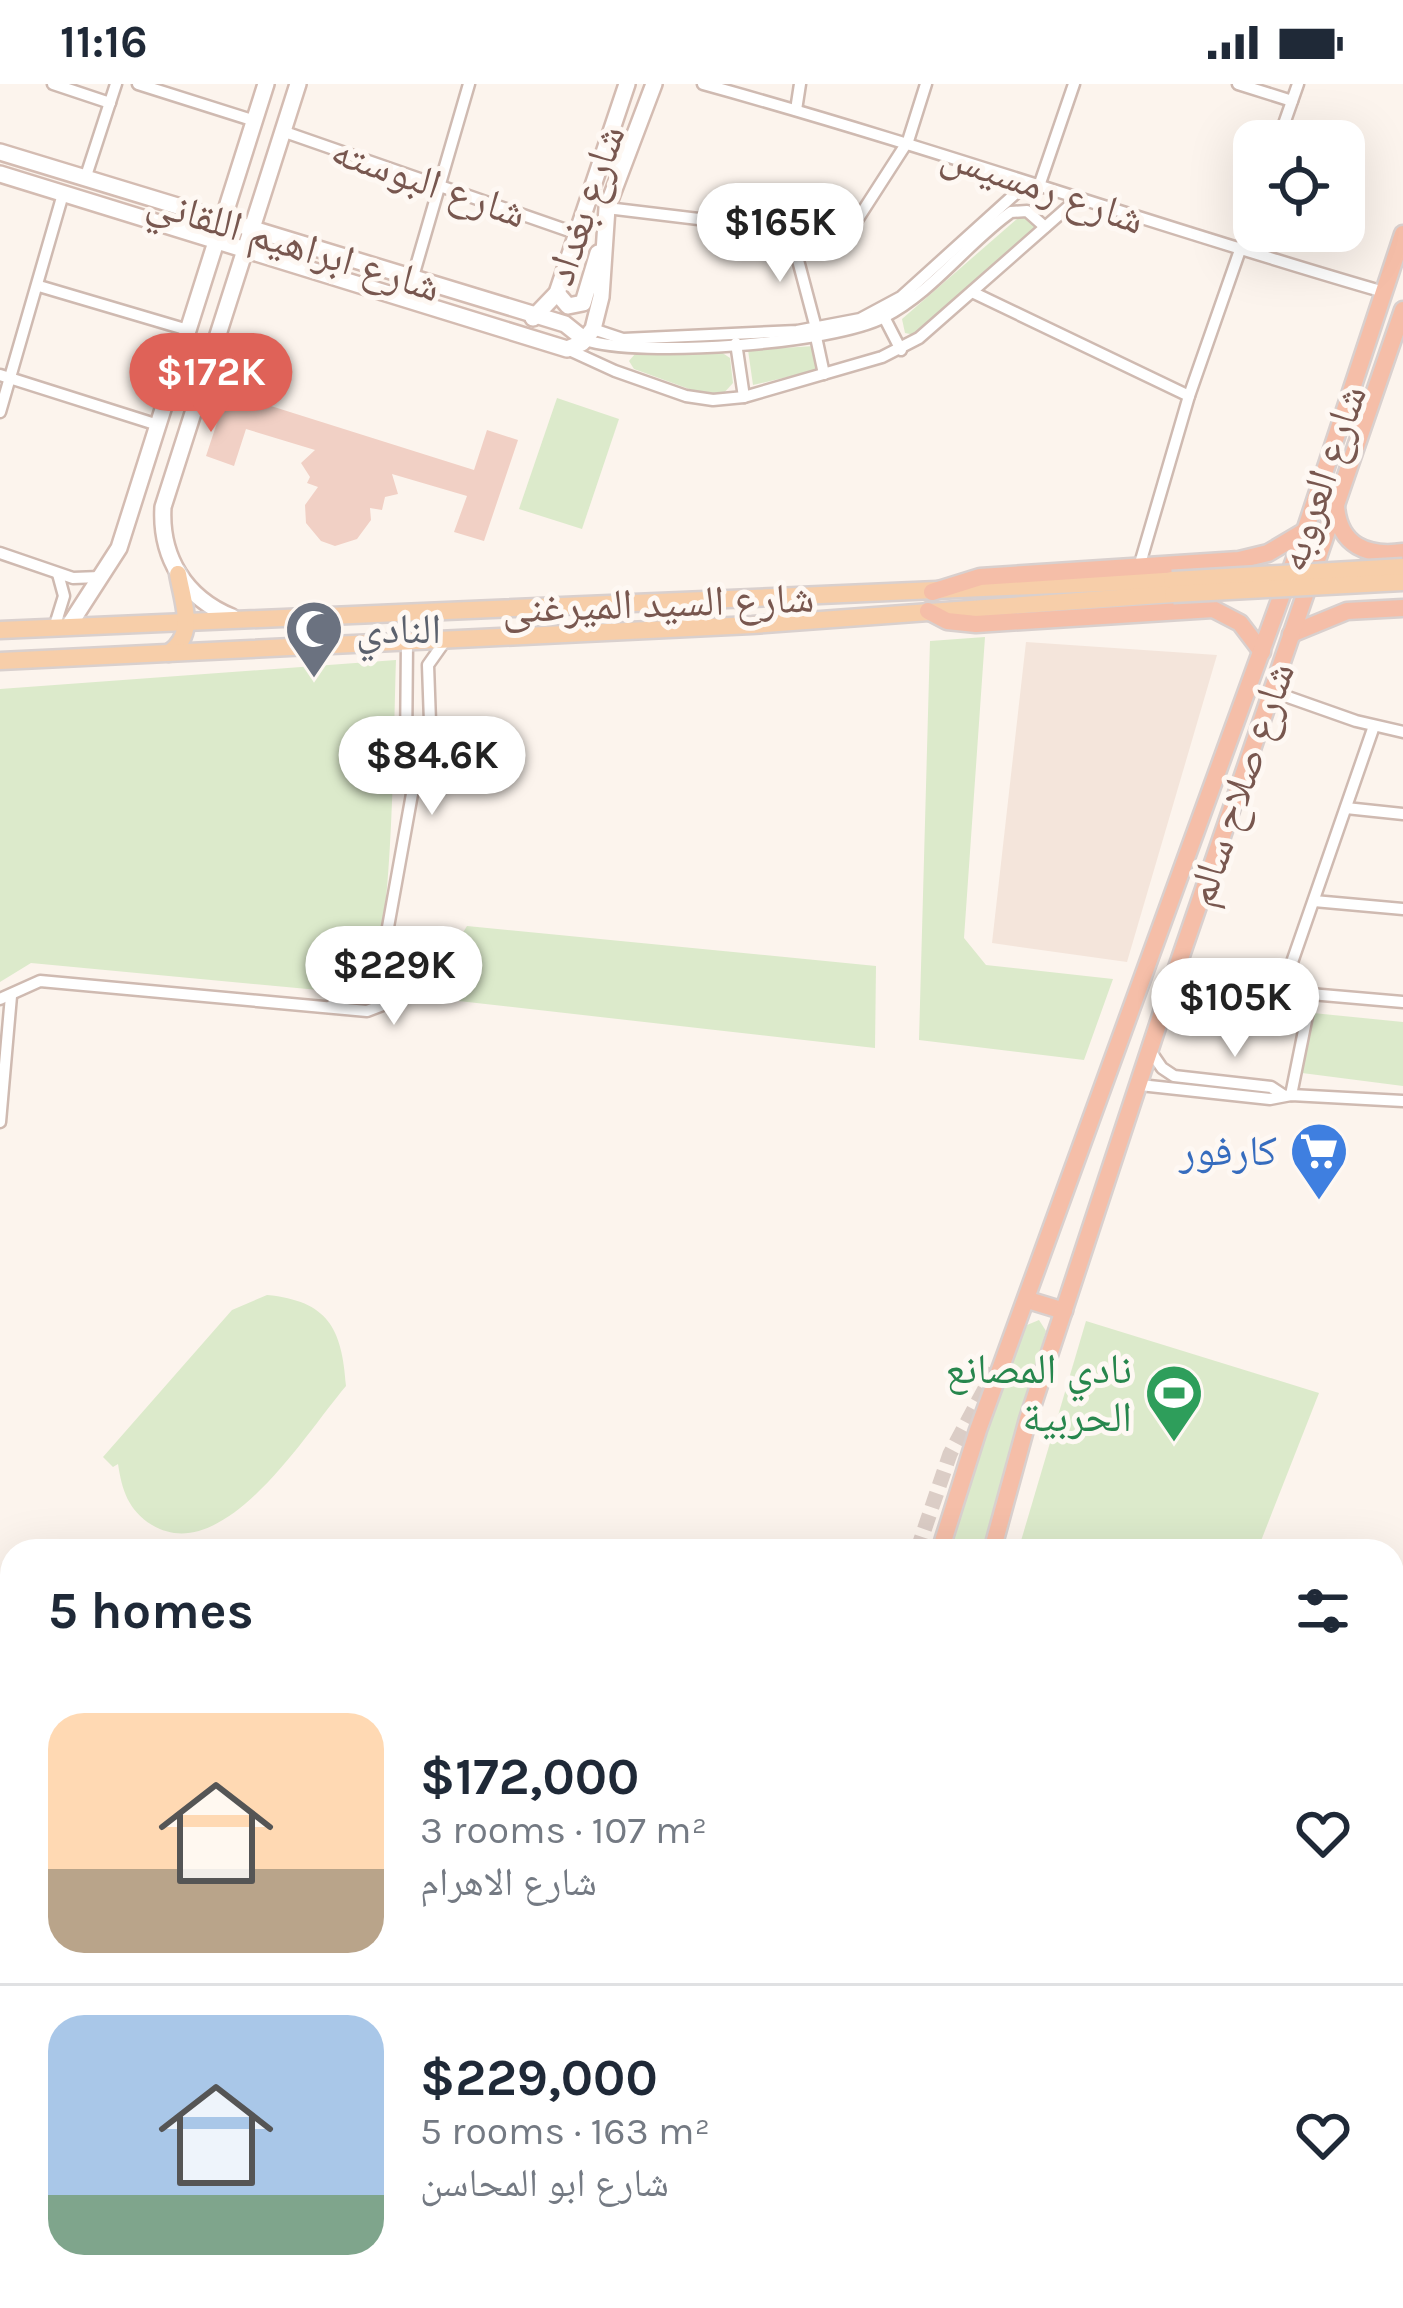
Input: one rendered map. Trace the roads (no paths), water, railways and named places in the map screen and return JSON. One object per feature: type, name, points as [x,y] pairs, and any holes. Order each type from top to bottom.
[{"type":"highway","name":"شارع العروبه","points":[[1262,652],[1403,234]]},
{"type":"highway","name":"شارع العروبه","points":[[1292,634],[1403,310]]},
{"type":"highway","points":[[1336,506],[1339,525],[1350,542],[1377,554],[1403,552]]},
{"type":"highway","name":"شارع السيد الميرغنى","points":[[1203,610],[976,624],[947,621],[930,601],[980,577],[1254,558],[1305,531]]},
{"type":"highway","points":[[1374,608],[1360,596],[1356,578],[1361,565],[1377,554]]},
{"type":"highway","points":[[1206,562],[1212,586],[1203,610],[1223,613],[1240,623],[1262,652]]},
{"type":"highway","points":[[1292,634],[1334,614],[1403,608]]},
{"type":"highway","name":"شارع صلاح سالم","points":[[996,1539],[1064,1311],[1292,634]]},
{"type":"highway","name":"شارع صلاح سالم","points":[[944,1539],[968,1459],[1262,652]]},
{"type":"highway","points":[[1028,1300],[1064,1311]]},
{"type":"main road","points":[[63,625],[104,576],[118,548],[266,84]]},
{"type":"main road","points":[[168,653],[183,640],[187,620],[178,574],[165,542],[165,498],[298,84]]},
{"type":"main road","name":"شارع بغداد","points":[[532,317],[556,293],[627,84]]},
{"type":"main road","name":"شارع بغداد","points":[[589,334],[601,296],[607,208],[654,84]]},
{"type":"main road","name":"شارع ابراهيم اللقاني","points":[[0,152],[589,334]]},
{"type":"main road","name":"شارع ابراهيم اللقاني","points":[[0,174],[561,348]]},
{"type":"main road","points":[[230,197],[243,206],[259,202]]},
{"type":"main road","points":[[556,293],[568,306],[583,303],[591,262],[601,250]]},
{"type":"main road","points":[[561,348],[565,324]]},
{"type":"main road","points":[[561,348],[589,334]]},
{"type":"main road","points":[[930,601],[1403,567]]},
{"type":"main road","points":[[178,574],[201,601],[232,617],[223,635],[234,650]]},
{"type":"main road","points":[[930,601],[1403,582]]},
{"type":"main road","name":"شارع السيد الميرغنى","points":[[0,662],[742,626],[930,601]]},
{"type":"main road","name":"شارع السيد الميرغنى","points":[[0,630],[232,617],[907,603]]},
{"type":"street","points":[[53,84],[110,103]]},
{"type":"street","points":[[85,178],[116,84]]},
{"type":"street","points":[[138,84],[254,121]]},
{"type":"street","points":[[412,280],[469,84]]},
{"type":"street","name":"شارع رمسيس","points":[[703,84],[908,141],[1032,186],[1233,248]]},
{"type":"street","points":[[796,110],[800,84]]},
{"type":"street","points":[[607,208],[790,230],[843,233],[854,229],[908,141],[926,84]]},
{"type":"street","points":[[1032,186],[1074,84]]},
{"type":"street","points":[[1238,84],[1292,101]]},
{"type":"street","points":[[1285,120],[1298,84]]},
{"type":"street","name":"شارع البوسته","points":[[283,131],[575,233]]},
{"type":"street","name":"شارع ابراهيم اللقاني","points":[[589,334],[623,340],[816,333],[860,319],[893,302],[1032,186]]},
{"type":"street","points":[[0,412],[6,377],[39,286],[64,194]]},
{"type":"street","name":"شارع ابراهيم اللقاني","points":[[561,348],[691,397],[744,397],[902,350],[1076,200]]},
{"type":"street","name":"شارع ابراهيم اللقاني","points":[[589,334],[622,348],[736,343],[816,333],[884,317],[1012,212],[1027,211],[1046,227]]},
{"type":"street","points":[[790,230],[824,374]]},
{"type":"street","points":[[1139,567],[1189,396],[1239,252]]},
{"type":"street","name":"شارع رمسيس","points":[[1247,252],[1384,292]]},
{"type":"street","points":[[39,286],[188,330]]},
{"type":"street","points":[[972,292],[1189,396]]},
{"type":"street","points":[[884,317],[902,350]]},
{"type":"street","points":[[736,343],[744,397]]},
{"type":"street","points":[[615,371],[622,348]]},
{"type":"street","points":[[6,377],[158,424]]},
{"type":"street","points":[[0,553],[80,579],[104,576]]},
{"type":"street","points":[[58,574],[63,625]]},
{"type":"street","points":[[364,994],[379,977],[412,794],[432,745],[428,664],[435,649],[448,639]]},
{"type":"street","points":[[407,641],[406,754],[412,794]]},
{"type":"street","points":[[1271,691],[1374,726],[1403,731]]},
{"type":"street","points":[[1281,994],[1374,726]]},
{"type":"street","points":[[1346,808],[1403,814]]},
{"type":"street","points":[[1314,902],[1403,909]]},
{"type":"street","points":[[0,1122],[6,997],[32,982],[367,1011],[384,1007],[388,998],[388,988],[379,977]]},
{"type":"street","points":[[1172,982],[1403,1002]]},
{"type":"street","points":[[364,994],[367,1011]]},
{"type":"street","points":[[321,1007],[364,994],[388,998]]},
{"type":"street","points":[[1287,1095],[1311,996]]},
{"type":"street","points":[[1151,1051],[1157,1063],[1174,1076],[1271,1087],[1287,1095]]},
{"type":"street","points":[[1140,1085],[1270,1099],[1287,1095],[1403,1101]]},
{"type":"tunnel","points":[[921,1539],[950,1454],[995,1370]]},
{"type":"place","name":"النادي","points":[[314,680]]},
{"type":"place","name":"كارفور","points":[[1319,1202]]},
{"type":"place","name":"نادي المصانع الحربية","points":[[1174,1444]]}]
